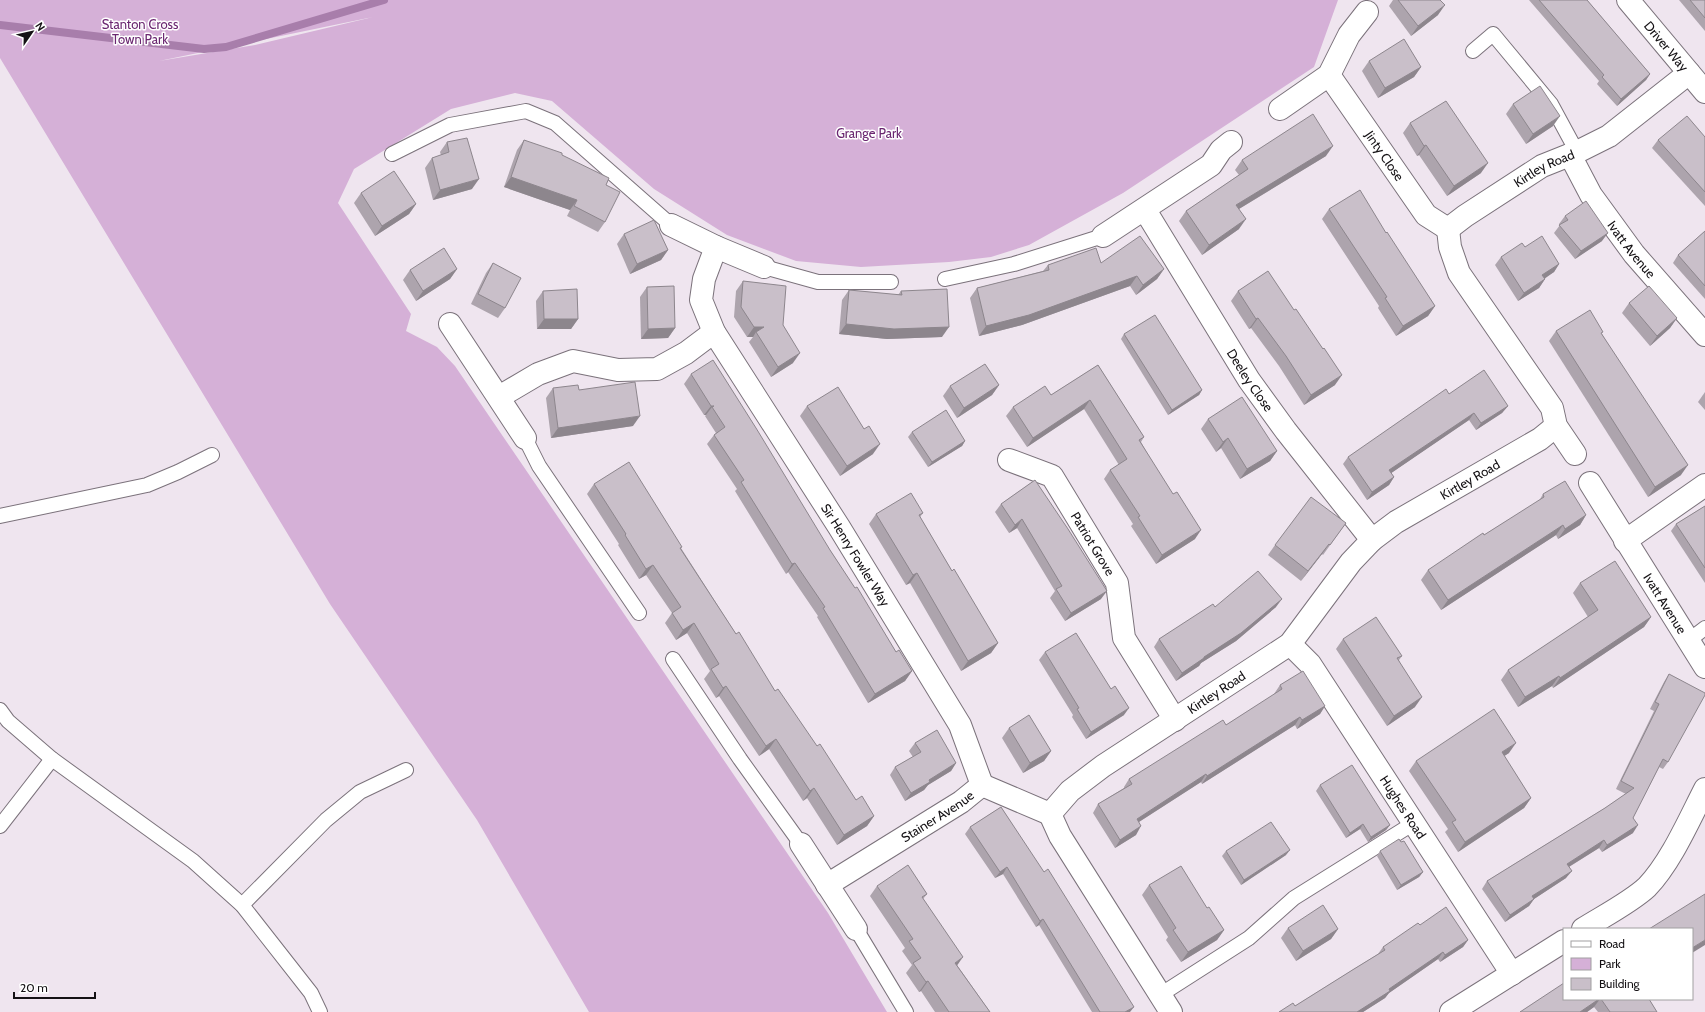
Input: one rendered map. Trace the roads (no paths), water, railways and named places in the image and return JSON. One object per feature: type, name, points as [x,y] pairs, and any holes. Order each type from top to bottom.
[{"type":"street","name":"Driver Way","points":[[1628,0],[1705,92]]},
{"type":"street","points":[[1280,109],[1329,75],[1349,35],[1367,12]]},
{"type":"street","name":"Kirtley Road","points":[[1448,228],[1542,166],[1574,153],[1609,136],[1689,73]]},
{"type":"street","name":"Jinty Close","points":[[1329,75],[1426,215],[1448,228]]},
{"type":"street","points":[[1103,236],[1211,166],[1221,150],[1231,142]]},
{"type":"street","name":"Ivatt Avenue","points":[[1574,153],[1591,195],[1634,254],[1705,336]]},
{"type":"street","name":"Deeley Close","points":[[1145,210],[1249,380],[1286,431],[1372,540]]},
{"type":"street","points":[[671,225],[716,247],[764,267]]},
{"type":"street","points":[[1448,228],[1450,248],[1459,273],[1552,408],[1556,426],[1575,454]]},
{"type":"street","name":"Sir Henry Fowler Way","points":[[716,247],[704,279],[701,300],[714,332],[839,527],[960,725],[982,785]]},
{"type":"street","points":[[450,324],[525,438]]},
{"type":"street","points":[[499,398],[538,374],[573,361],[618,370],[657,369],[686,353],[714,332]]},
{"type":"street","name":"Kirtley Road","points":[[1050,814],[1070,791],[1103,766],[1290,644],[1351,562],[1372,540],[1396,522],[1540,439],[1556,426]]},
{"type":"street","name":"Patriot Grove","points":[[1009,460],[1052,476],[1117,583],[1124,638],[1140,666],[1175,720]]},
{"type":"street","name":"Ivatt Avenue","points":[[1590,483],[1625,541],[1697,634],[1705,667]]},
{"type":"street","points":[[1625,541],[1705,486]]},
{"type":"street","name":"Hughes Road","points":[[1290,644],[1310,664],[1512,974]]},
{"type":"street","name":"Stainer Avenue","points":[[827,885],[961,802],[982,785],[1050,814]]},
{"type":"street","points":[[1585,928],[1634,897],[1647,887],[1667,859],[1705,789]]},
{"type":"street","points":[[1050,814],[1060,836],[1166,1003]]},
{"type":"street","points":[[801,844],[856,929]]},
{"type":"street","points":[[1451,1012],[1563,942]]},
{"type":"lane","points":[[1473,51],[1493,34],[1551,104],[1574,153]]},
{"type":"lane","points":[[392,154],[450,124],[526,111],[555,123],[671,225]]},
{"type":"lane","points":[[946,279],[1014,264],[1103,236]]},
{"type":"lane","points":[[764,267],[818,282],[891,282]]},
{"type":"lane","points":[[525,438],[539,466],[639,613]]},
{"type":"lane","points":[[0,516],[147,484],[178,472],[212,455]]},
{"type":"lane","points":[[673,659],[740,759],[801,844]]},
{"type":"lane","points":[[0,710],[8,721],[52,759],[193,861],[242,905],[311,994],[320,1012]]},
{"type":"lane","points":[[0,826],[52,759]]},
{"type":"lane","points":[[242,905],[326,820],[360,792],[406,770]]},
{"type":"lane","points":[[1166,1003],[1249,938],[1294,898],[1414,822]]},
{"type":"lane","points":[[856,929],[906,1012]]},
{"type":"waterway","points":[[0,25],[204,49],[226,47],[384,0]]},
{"type":"park label","name":"Stanton Cross Town Park","points":[[140,32]]},
{"type":"park label","name":"Grange Park","points":[[869,133]]}]
